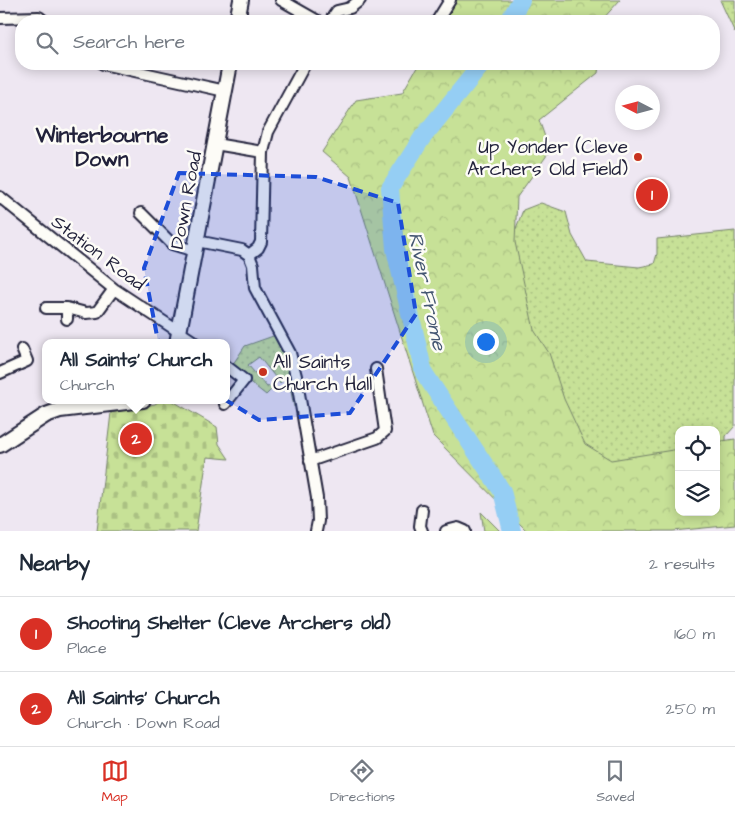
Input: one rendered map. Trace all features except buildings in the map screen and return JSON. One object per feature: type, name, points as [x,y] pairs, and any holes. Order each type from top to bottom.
[{"type":"street","points":[[238,15],[241,0]]},
{"type":"street","points":[[281,0],[307,15]]},
{"type":"street","points":[[334,15],[337,11],[350,8],[360,0]]},
{"type":"street","points":[[441,15],[450,0]]},
{"type":"street","points":[[0,18],[15,18]]},
{"type":"street","points":[[130,70],[225,91]]},
{"type":"street","name":"Down Road","points":[[178,336],[229,70]]},
{"type":"street","points":[[249,255],[258,248],[261,242],[263,152],[268,132],[303,70]]},
{"type":"street","points":[[215,144],[263,152]]},
{"type":"street","name":"Station Road","points":[[0,197],[114,289],[178,336]]},
{"type":"street","points":[[141,213],[172,244],[242,250],[249,255],[253,265],[255,288],[290,353],[296,376],[317,498],[318,521],[316,531]]},
{"type":"street","points":[[46,308],[67,308],[86,313],[97,312],[114,289]]},
{"type":"street","points":[[67,308],[67,320]]},
{"type":"street","points":[[0,373],[27,361],[22,349]]},
{"type":"street","points":[[230,369],[244,380],[230,398]]},
{"type":"street","points":[[310,461],[377,438],[385,431],[376,369]]},
{"type":"street","points":[[0,445],[46,415],[60,410],[110,404]]},
{"type":"street","points":[[422,510],[420,526],[422,531]]},
{"type":"street","points":[[446,531],[458,528],[465,531]]},
{"type":"highlighted area","points":[[179,173],[316,177],[398,203],[416,314],[350,413],[259,420],[162,362],[144,268]]},
{"type":"green space","points":[[456,0],[620,0],[606,15],[447,15]]},
{"type":"green space","points":[[720,0],[735,0],[735,33]]},
{"type":"green space","points":[[415,70],[598,70],[598,73],[539,120],[550,151],[517,197],[515,242],[534,330],[549,353],[564,399],[585,444],[611,460],[675,450],[675,516],[720,516],[720,441],[735,439],[735,525],[673,531],[527,531],[433,436],[351,177],[322,152],[356,100],[402,93]]},
{"type":"green space","points":[[541,203],[566,212],[572,235],[587,262],[639,267],[654,264],[657,254],[657,239],[735,231],[735,426],[726,436],[726,448],[720,449],[720,426],[675,426],[675,457],[598,468],[541,379],[512,239],[523,210]]},
{"type":"green space","points":[[276,335],[290,358],[298,403],[294,407],[288,376],[280,383],[259,357],[248,365],[267,387],[269,386],[272,389],[266,395],[231,367],[245,346]]},
{"type":"green space","points":[[155,404],[178,404],[217,427],[219,444],[229,459],[207,457],[196,531],[97,531],[111,413]]},
{"type":"green space","points":[[481,512],[500,531],[484,531]]},
{"type":"waterway","name":"River Frome","points":[[512,15],[521,0]]},
{"type":"waterway","name":"River Frome","points":[[477,70],[422,138],[390,188],[395,249],[424,373],[502,491],[512,531]]},
{"type":"place","name":"Up Yonder (Cleve Archers Old Field)","points":[[638,157]]},
{"type":"place","name":"Shooting Shelter (Cleve Archers old)","points":[[652,195]]},
{"type":"place","name":"All Saints Church Hall","points":[[263,372]]},
{"type":"place","name":"All Saints' Church","points":[[136,439]]},
{"type":"district","name":"Winterbourne Down","points":[[102,147]]}]
